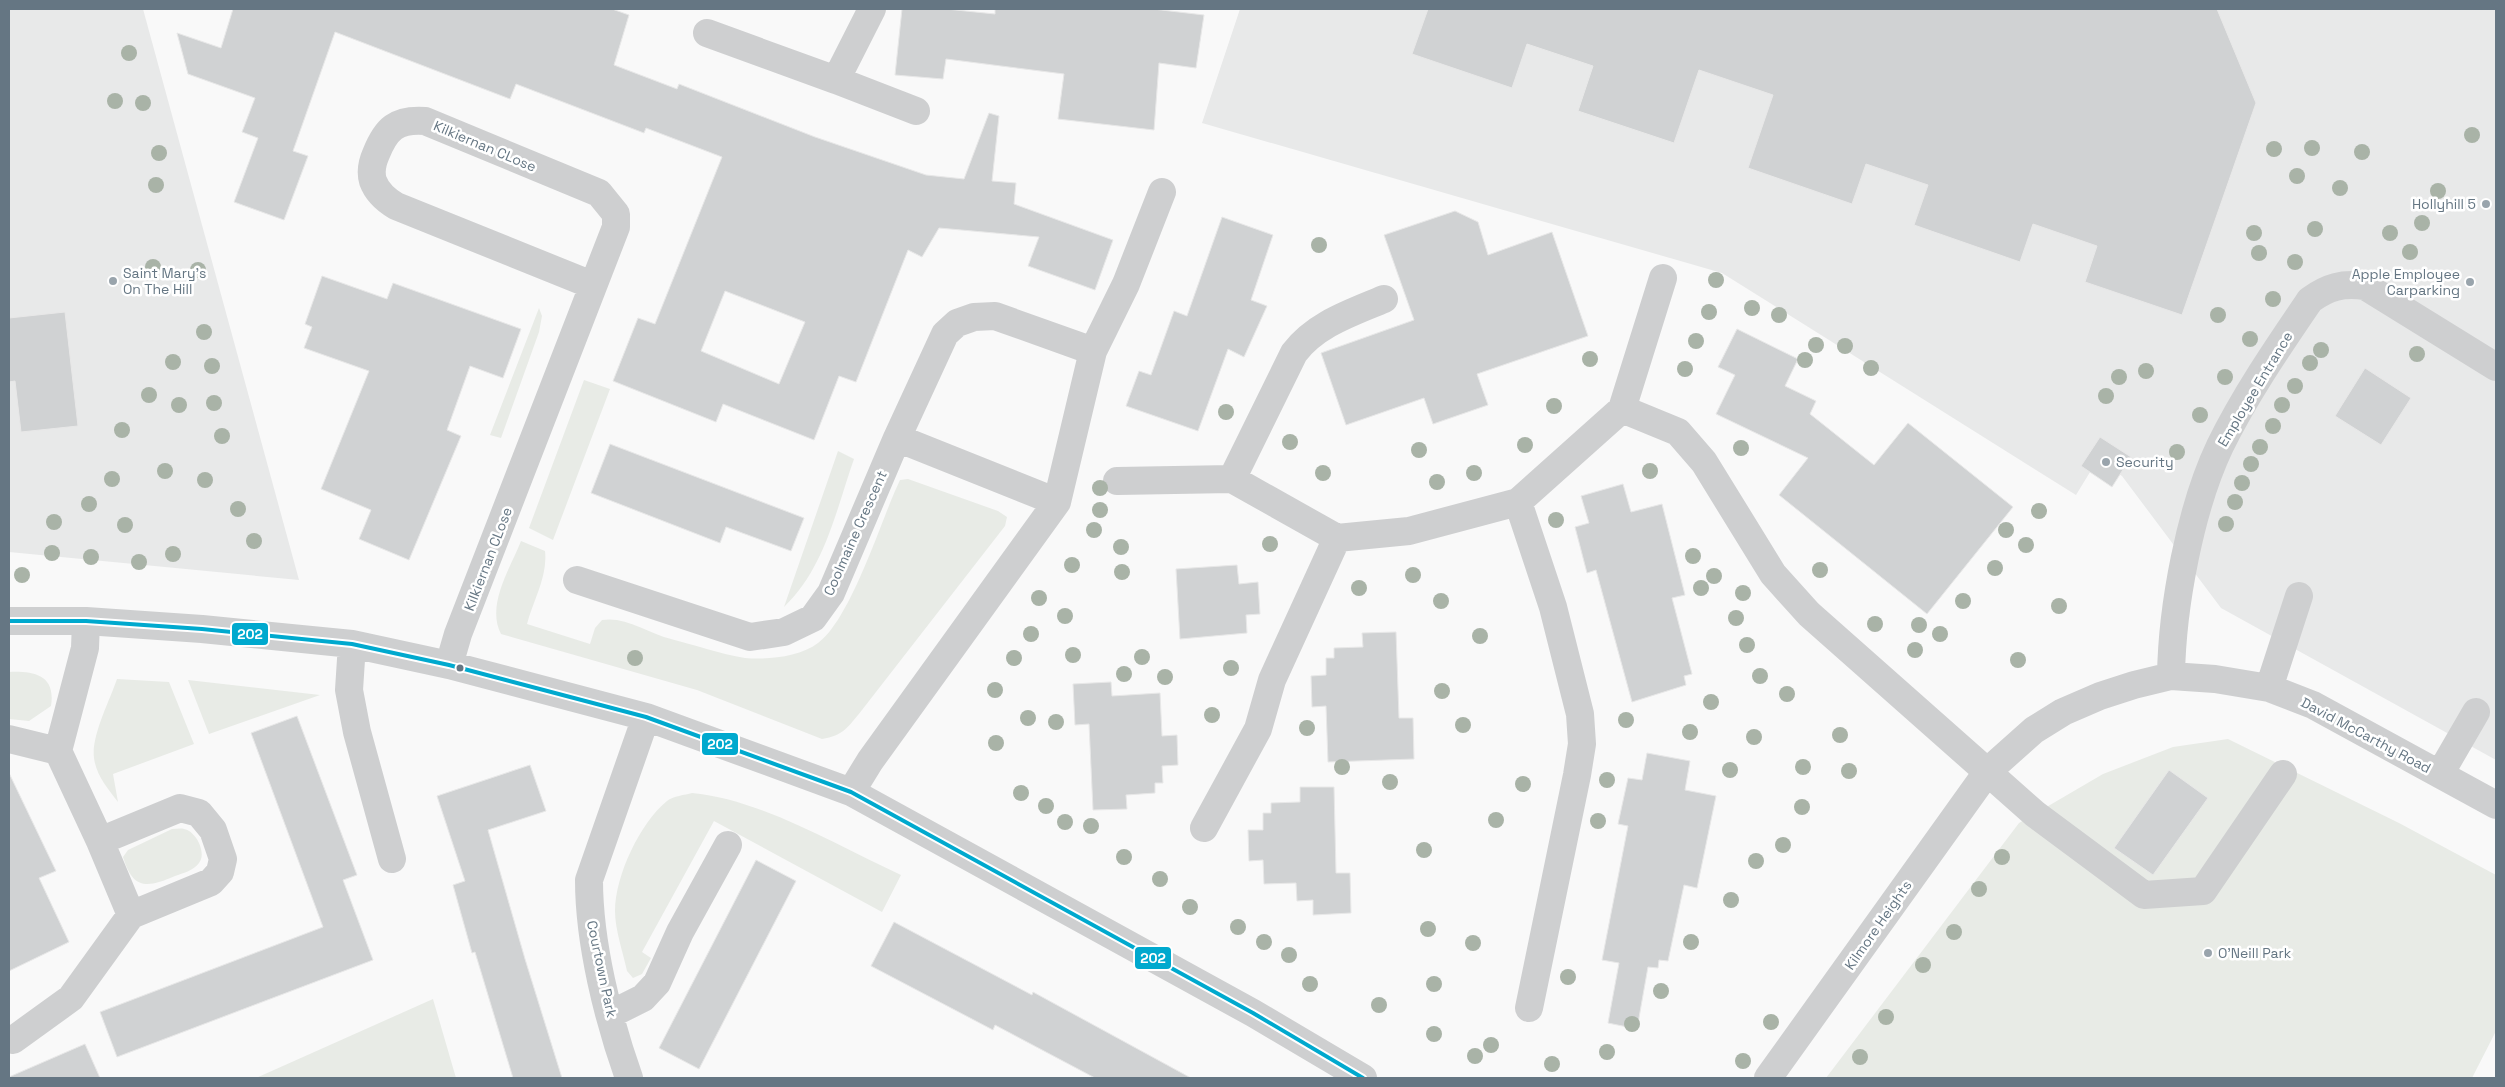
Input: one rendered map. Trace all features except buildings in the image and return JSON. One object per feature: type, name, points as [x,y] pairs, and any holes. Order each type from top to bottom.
[{"type":"street","points":[[836,80],[872,9]]},
{"type":"street","points":[[707,33],[916,111]]},
{"type":"street","name":"Kilkiernan CLose","points":[[449,665],[458,634],[616,227],[616,214],[600,193],[425,121],[409,121],[395,125],[383,135],[371,165],[373,181],[383,198],[396,206],[592,285]]},
{"type":"street","points":[[851,792],[870,761],[1057,502],[1093,350],[1126,284],[1162,192]]},
{"type":"street","points":[[1117,481],[1232,479],[1336,538],[1409,531],[1518,502],[1622,408],[1662,278]]},
{"type":"street","name":"Employee Entrance","points":[[2171,676],[2172,638],[2191,534],[2202,494],[2219,448],[2232,423],[2286,335],[2310,300],[2325,289],[2339,285],[2365,286],[2496,367]]},
{"type":"street","points":[[1232,479],[1294,353],[1304,339],[1316,329],[1384,299]]},
{"type":"street","name":"Coolmaine Crescent","points":[[577,580],[750,637],[784,632],[813,618],[831,593],[897,438],[945,334],[957,323],[974,317],[995,316],[1093,350]]},
{"type":"street","points":[[1622,408],[1678,432],[1704,462],[1773,574],[1809,614],[2035,814],[2144,895],[2203,891],[2283,774]]},
{"type":"street","points":[[897,438],[1057,502]]},
{"type":"street","points":[[1518,502],[1555,616],[1580,714],[1582,744],[1530,1008]]},
{"type":"street","points":[[1204,828],[1258,728],[1272,680],[1336,538]]},
{"type":"street","points":[[2269,688],[2299,596]]},
{"type":"street","points":[[9,621],[86,621],[202,628],[352,644],[449,665],[646,717],[851,792],[1253,1013],[1363,1078]]},
{"type":"street","points":[[86,621],[85,648],[58,751],[100,841],[131,915]]},
{"type":"street","points":[[352,644],[349,690],[357,732],[392,859]]},
{"type":"street","name":"David McCarthy Road","points":[[1988,772],[2034,730],[2064,712],[2134,685],[2171,676],[2215,678],[2269,688],[2313,705],[2496,805]]},
{"type":"street","points":[[2440,774],[2476,712]]},
{"type":"street","name":"Courtown Park","points":[[628,1078],[596,954],[589,908],[589,880],[646,717]]},
{"type":"street","points":[[9,739],[58,751]]},
{"type":"street","name":"Kilmore Heights","points":[[1768,1078],[1988,772]]},
{"type":"street","points":[[13,1040],[71,998],[131,915],[211,882],[220,872],[223,859],[213,830],[199,814],[180,808],[100,841]]},
{"type":"street","points":[[611,1014],[643,998],[657,983],[680,932],[728,845]]},
{"type":"shaded area","name":"Saint Mary's On The Hill","points":[[9,9],[143,9],[299,580],[9,552]]},
{"type":"shaded area","points":[[1240,9],[2496,9],[2496,760],[2221,608],[2122,476],[2098,459],[2076,495],[1722,273],[1202,123]]},
{"type":"shaded area","points":[[539,308],[542,316],[539,332],[501,438],[490,435]]},
{"type":"shaded area","points":[[584,380],[610,389],[553,540],[529,528]]},
{"type":"shaded area","points":[[838,451],[854,459],[835,518],[810,575],[784,607]]},
{"type":"shaded area","points":[[908,479],[998,511],[1007,517],[1005,526],[857,716],[840,733],[829,738],[822,739],[697,690],[501,634],[497,623],[498,599],[501,587],[521,541],[545,551],[542,579],[527,624],[590,644],[595,628],[602,620],[611,619],[628,623],[671,639],[745,658],[773,658],[802,652],[818,643],[830,632],[841,615],[862,573],[900,480]]},
{"type":"shaded area","points":[[9,672],[35,674],[46,681],[52,696],[51,706],[29,721],[9,719]]},
{"type":"shaded area","points":[[117,679],[169,682],[194,744],[113,774],[118,802],[103,782],[94,758],[95,739]]},
{"type":"shaded area","points":[[188,680],[320,695],[209,734]]},
{"type":"shaded area","name":"O'Neill Park","points":[[2228,739],[2399,823],[2496,875],[2496,1031],[2472,1078],[1826,1078],[2019,823],[2103,774],[2173,747]]},
{"type":"shaded area","points":[[692,793],[718,797],[771,814],[798,825],[901,875],[882,912],[714,821],[642,952],[651,958],[642,974],[633,978],[627,971],[616,926],[615,911],[619,882],[631,851],[647,823],[670,799]]},
{"type":"shaded area","points":[[172,829],[183,829],[193,834],[201,848],[202,854],[199,863],[188,871],[156,883],[149,884],[136,881],[131,876],[123,857],[128,850]]},
{"type":"shaded area","points":[[433,999],[456,1078],[256,1078]]},
{"type":"transit line","name":"202","points":[[9,621],[86,621],[202,629],[352,644],[449,665],[646,717],[851,792],[1253,1013],[1363,1078]]},
{"type":"place","name":"Hollyhill 5","points":[[2486,204]]},
{"type":"place","name":"Saint Mary's On The Hill","points":[[113,281]]},
{"type":"place","name":"Apple Employee Carparking","points":[[2470,282]]},
{"type":"place","name":"Security","points":[[2106,462]]},
{"type":"place","name":"O'Neill Park","points":[[2208,953]]}]
